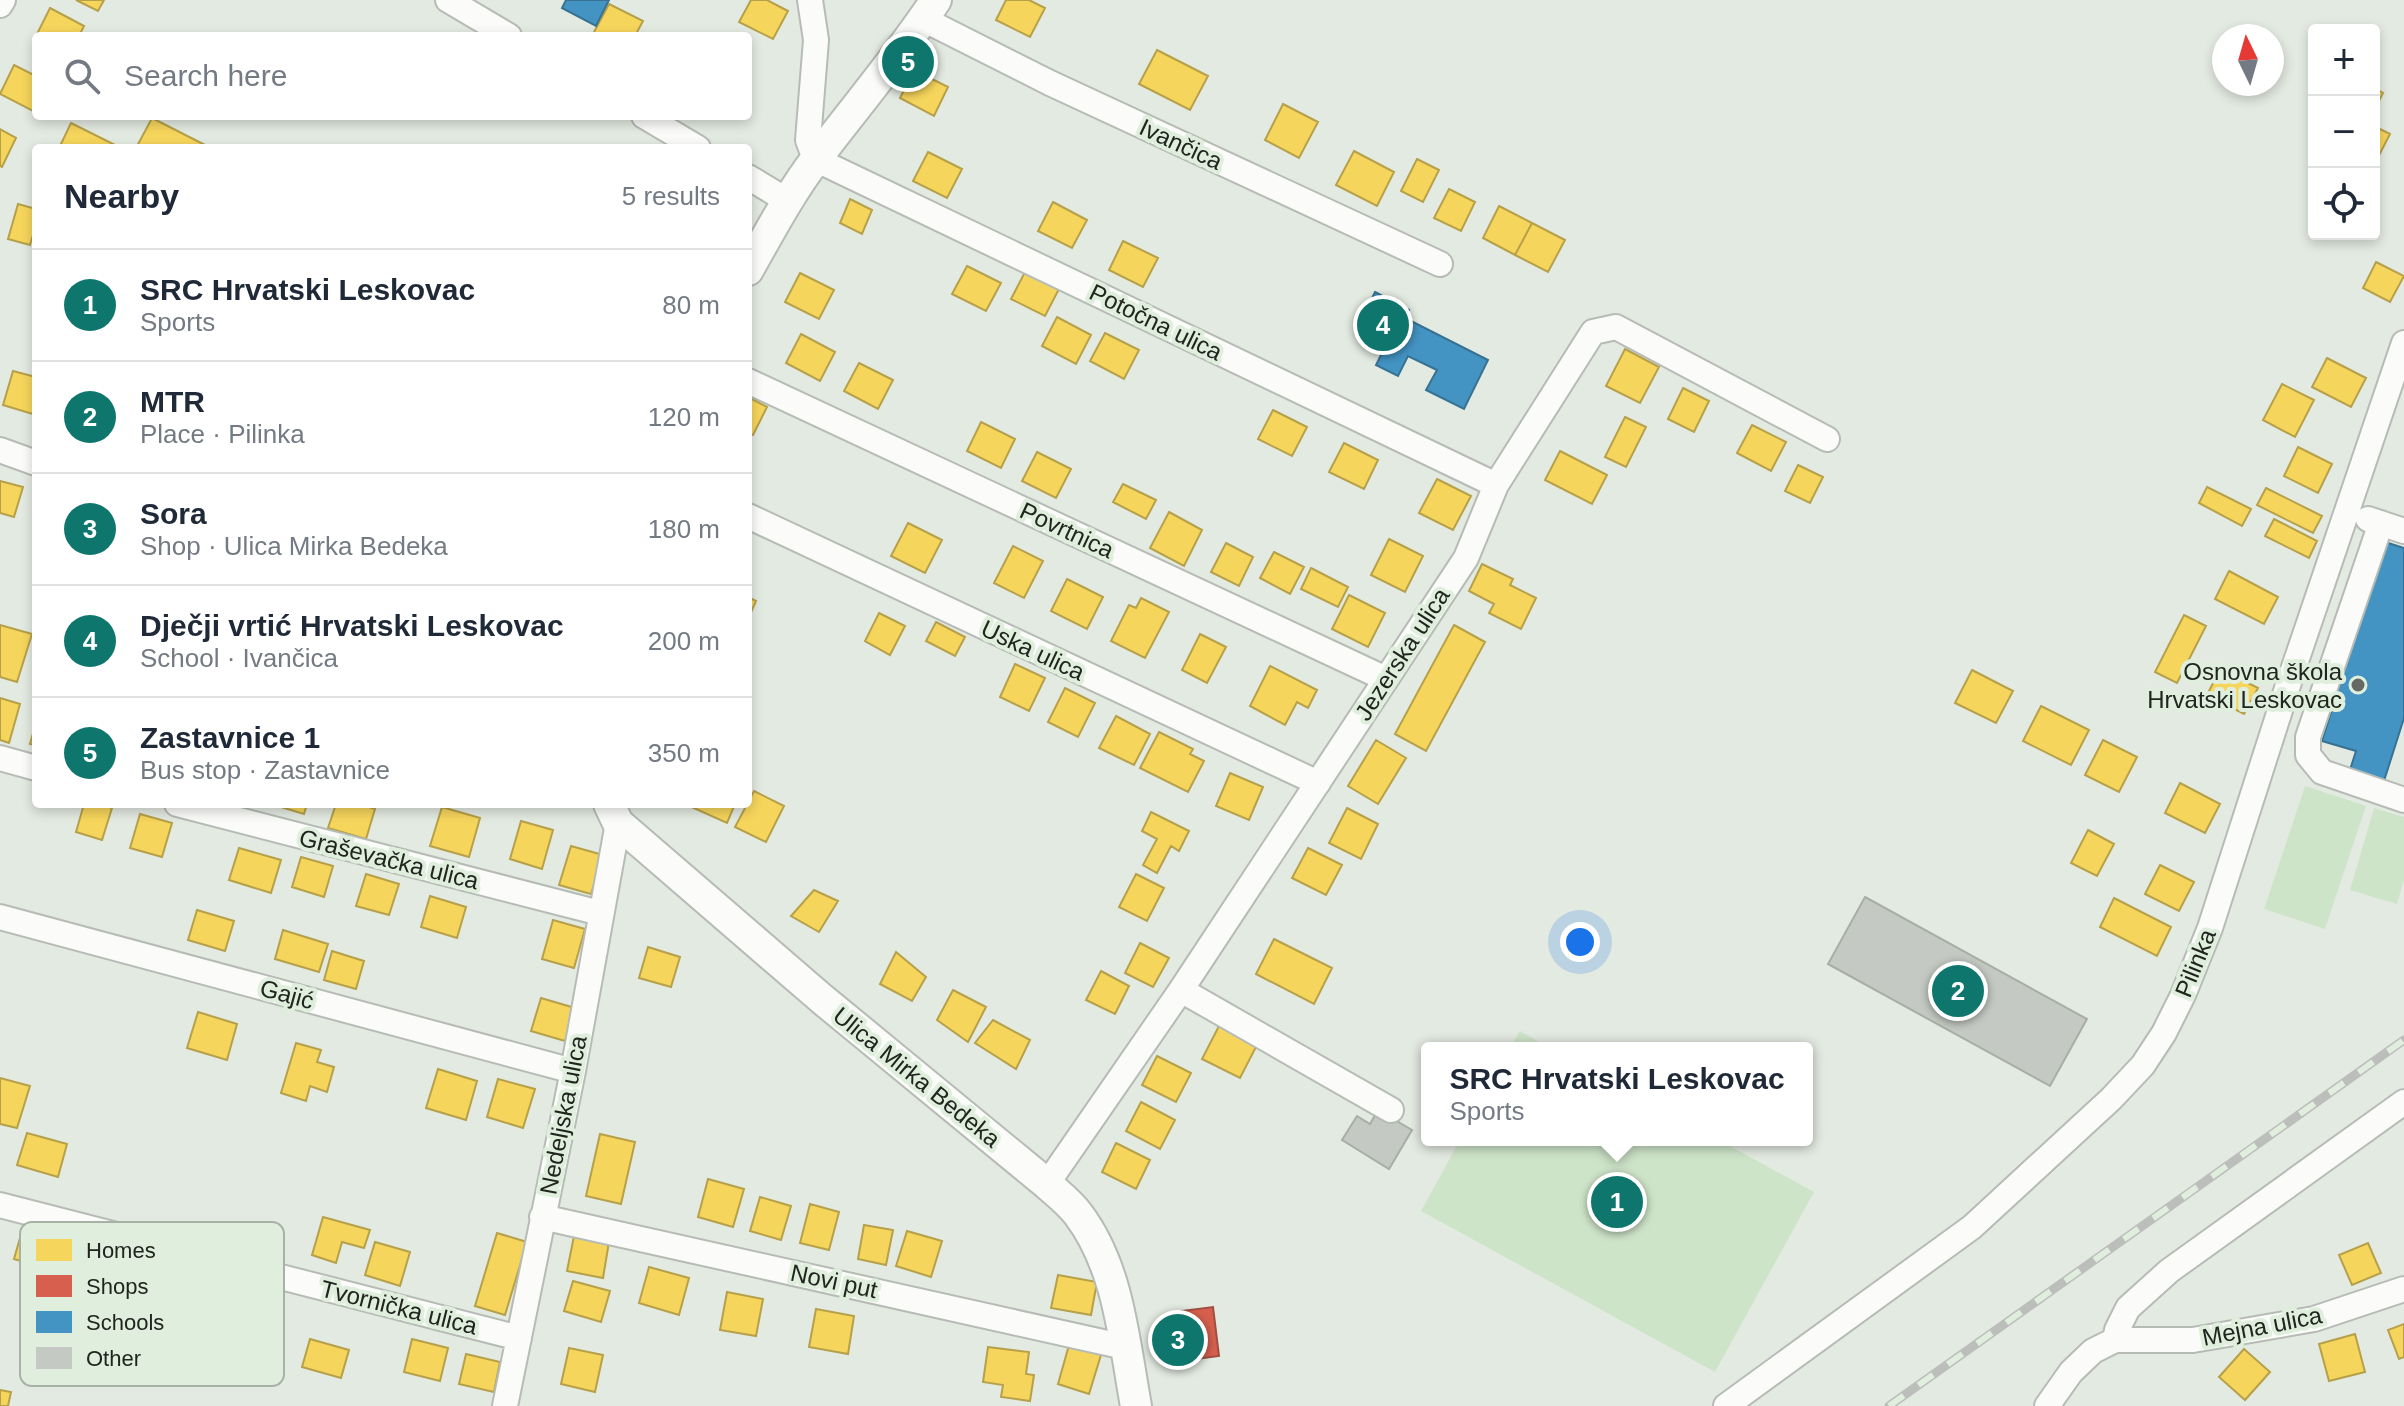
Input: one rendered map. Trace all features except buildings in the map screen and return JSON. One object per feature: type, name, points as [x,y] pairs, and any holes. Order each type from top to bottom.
[{"type":"main road","points":[[752,263],[815,159],[855,111],[930,9]]},
{"type":"main road","name":"Ulica Mirka Bedeka","points":[[613,814],[822,999],[1076,1211],[1094,1238],[1113,1284],[1136,1406]]},
{"type":"street","points":[[0,5],[3,0]]},
{"type":"street","points":[[448,0],[502,32]]},
{"type":"street","points":[[810,0],[816,40],[808,140],[815,159]]},
{"type":"street","name":"Ivančica","points":[[930,9],[1050,83],[1440,264]]},
{"type":"street","points":[[651,120],[691,144]]},
{"type":"street","name":"Potočna ulica","points":[[815,159],[1496,485]]},
{"type":"street","points":[[752,179],[788,201]]},
{"type":"street","name":"Jezerska ulica","points":[[1047,1184],[1181,990],[1466,558],[1496,485],[1593,332],[1616,327],[1827,439]]},
{"type":"street","name":"Pilinka","points":[[1726,1406],[1972,1227],[2111,1099],[2143,1065],[2164,1033],[2210,928],[2404,343]]},
{"type":"street","name":"Povrtnica","points":[[752,383],[1386,679]]},
{"type":"street","points":[[0,450],[32,462]]},
{"type":"street","points":[[2347,512],[2392,527],[2308,737],[2308,755],[2322,772],[2404,800]]},
{"type":"street","name":"Uska ulica","points":[[752,518],[1318,783]]},
{"type":"street","points":[[0,758],[32,767]]},
{"type":"street","name":"Graševačka ulica","points":[[193,808],[600,913]]},
{"type":"street","name":"Nedeljska ulica","points":[[505,1406],[573,1071],[613,814]]},
{"type":"street","name":"Gajić","points":[[0,917],[573,1071]]},
{"type":"street","points":[[1181,990],[1391,1110]]},
{"type":"street","points":[[2047,1406],[2071,1372],[2093,1351],[2115,1340],[2128,1308],[2169,1271],[2404,1102]]},
{"type":"street","name":"Tvornička ulica","points":[[0,1205],[66,1222]]},
{"type":"street","name":"Novi put","points":[[542,1217],[1125,1347]]},
{"type":"street","name":"Tvornička ulica","points":[[284,1278],[519,1338]]},
{"type":"street","name":"Mejna ulica","points":[[2115,1340],[2193,1340],[2314,1319],[2404,1289]]},
{"type":"green space","points":[[2305,786],[2366,806],[2325,929],[2264,909]]},
{"type":"green space","points":[[2374,808],[2404,817],[2404,879],[2397,904],[2350,890]]},
{"type":"green space","points":[[1520,1031],[1539,1042],[1514,1042]]},
{"type":"green space","points":[[1457,1146],[1730,1146],[1814,1192],[1715,1372],[1421,1211]]},
{"type":"railway","points":[[1889,1406],[2404,1040]]},
{"type":"place","name":"Zastavnice 1","points":[[908,62]]},
{"type":"place","name":"Dječji vrtić Hrvatski Leskovac","points":[[1383,325]]},
{"type":"place","name":"Osnovna škola Hrvatski Leskovac","points":[[2358,685]]},
{"type":"place","name":"MTR","points":[[1958,991]]},
{"type":"place","name":"SRC Hrvatski Leskovac","points":[[1617,1202]]},
{"type":"place","name":"Sora","points":[[1178,1340]]}]
